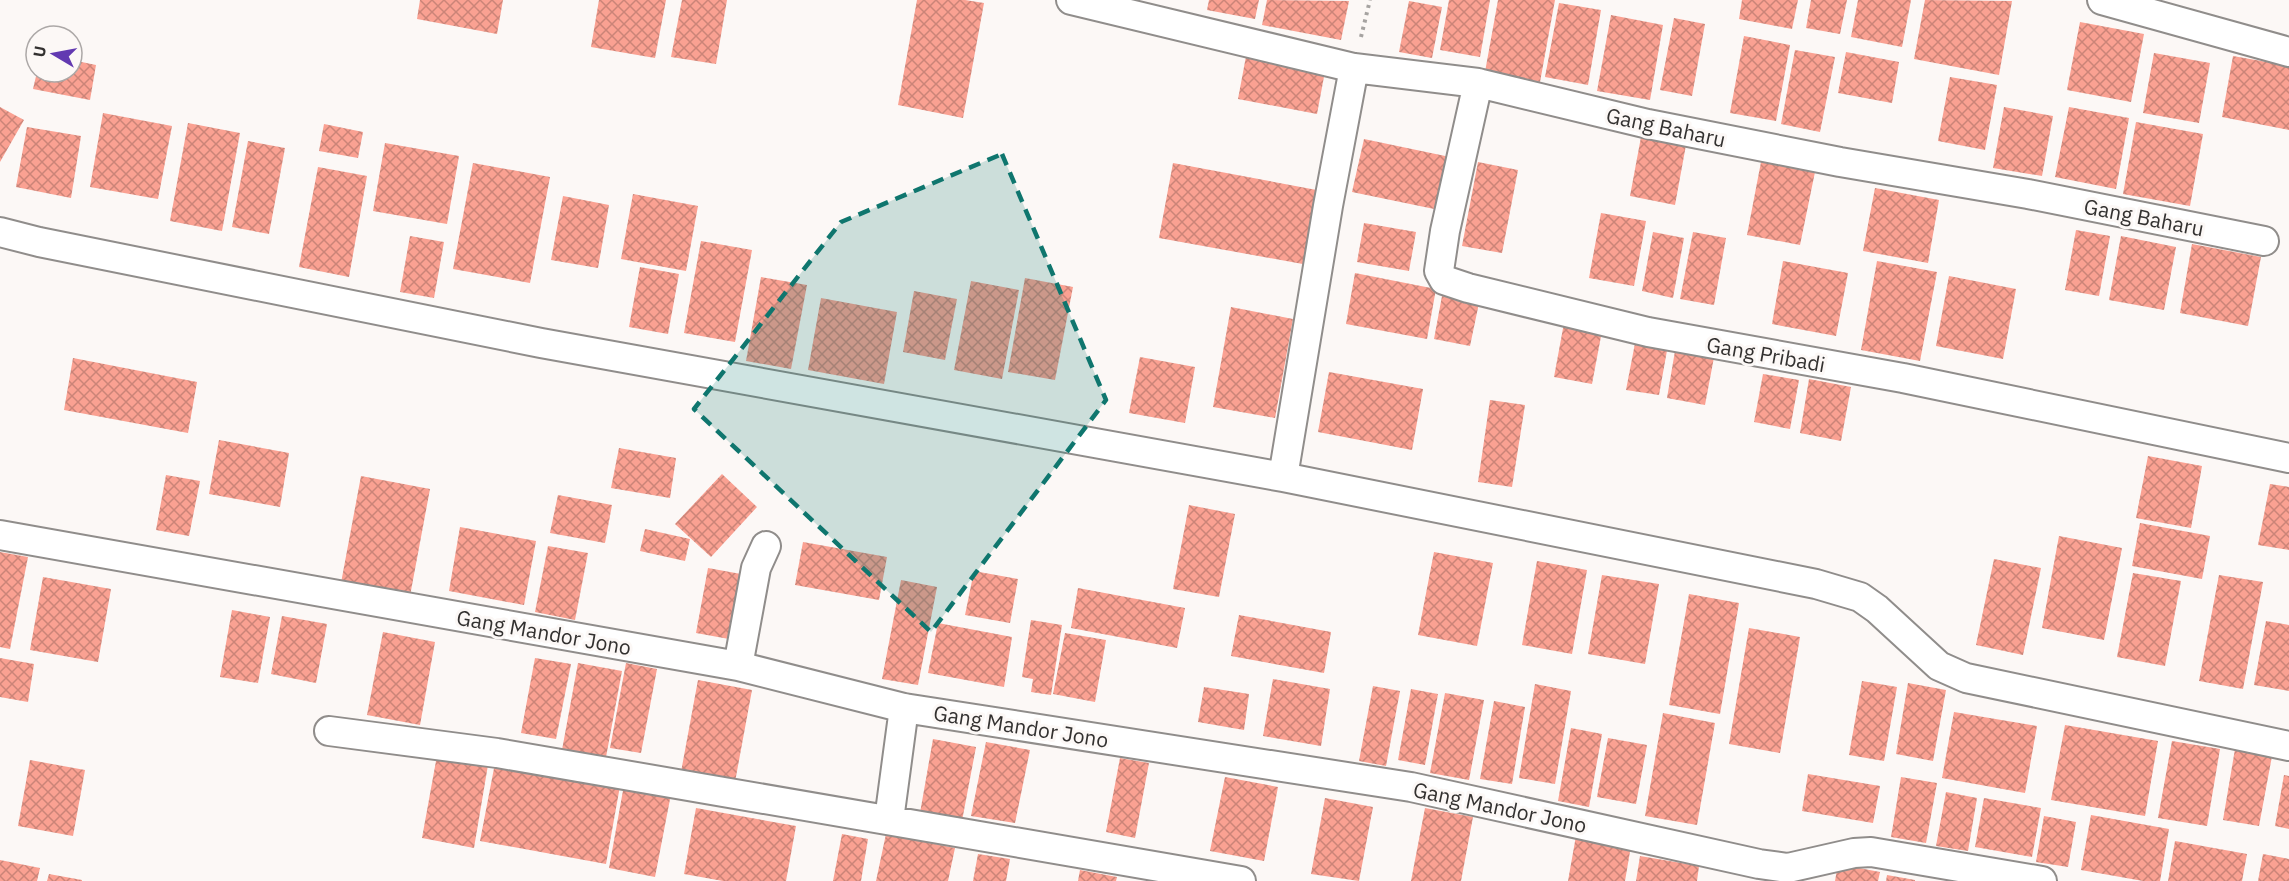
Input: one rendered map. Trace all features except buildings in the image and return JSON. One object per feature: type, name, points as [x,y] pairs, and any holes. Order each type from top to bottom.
[{"type":"street","name":"Gang Baharu","points":[[1071,0],[1354,68],[1478,83],[1648,124],[1840,162],[2028,194],[2264,241]]},
{"type":"street","points":[[2102,0],[2289,52]]},
{"type":"street","points":[[1283,477],[1328,206],[1354,68]]},
{"type":"street","name":"Gang Pribadi","points":[[1478,83],[1445,231],[1439,271],[1444,280],[1468,288],[1648,332],[1903,378],[2289,458]]},
{"type":"street","points":[[0,232],[39,243],[542,343],[1283,477],[1815,584],[1860,597],[1877,609],[1939,666],[1966,678],[2289,746]]},
{"type":"street","name":"Gang Mandor Jono","points":[[0,535],[738,666],[904,708],[1411,787],[1759,864],[1788,868],[1854,853],[1871,852],[2042,881]]},
{"type":"street","points":[[738,666],[754,577],[766,546]]},
{"type":"street","points":[[889,820],[904,708]]},
{"type":"street","points":[[329,731],[497,753],[1241,881]]},
{"type":"highlighted area","points":[[1002,154],[1106,400],[931,632],[694,409],[841,222]]}]
